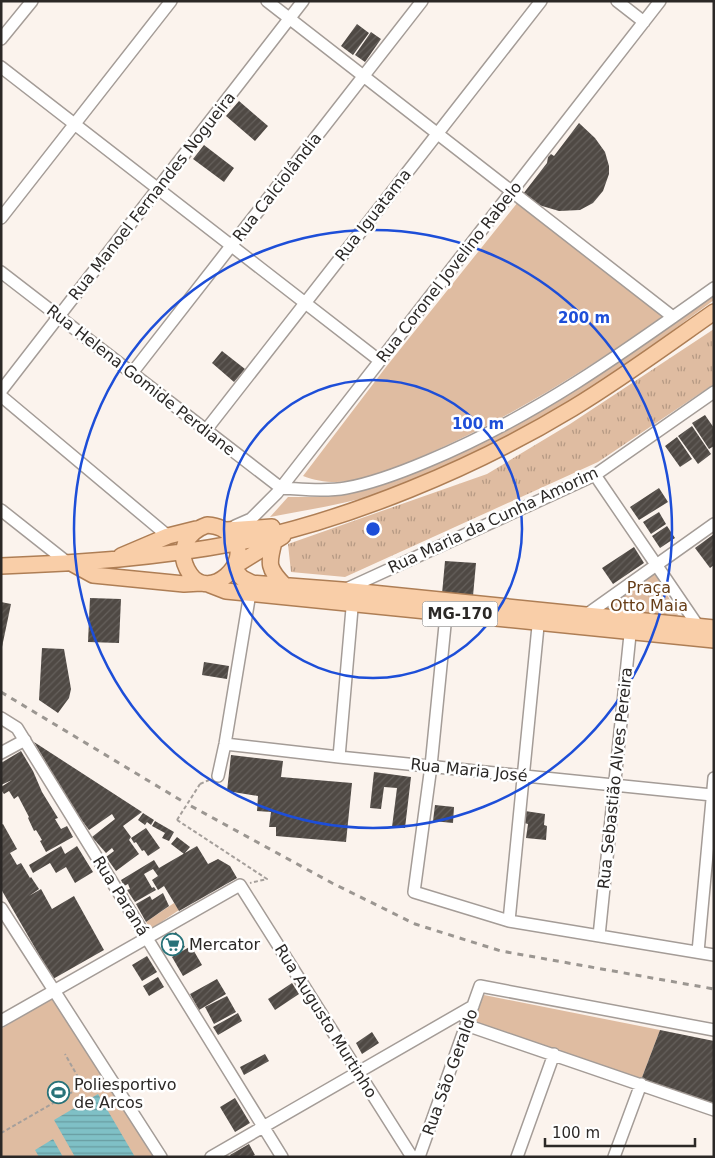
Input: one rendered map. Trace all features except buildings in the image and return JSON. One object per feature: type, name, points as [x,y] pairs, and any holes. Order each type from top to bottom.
[{"type":"main road","points":[[1,566],[110,561],[183,552],[236,543],[328,519],[406,490],[481,458],[572,408],[643,362],[714,312]]},
{"type":"main road","points":[[110,561],[140,546],[168,536],[212,526],[226,530],[266,527],[294,529]]},
{"type":"main road","points":[[197,529],[187,538],[183,552],[185,564],[191,575],[204,584]]},
{"type":"main road","points":[[70,564],[93,575],[184,584],[204,584],[218,581],[235,567],[294,529]]},
{"type":"main road","points":[[226,530],[236,543],[238,554],[235,567],[251,588]]},
{"type":"main road","points":[[274,542],[270,557],[272,572],[284,585]]},
{"type":"main road","name":"MG-170","points":[[204,584],[226,590],[284,585],[447,607],[631,625],[714,628]]},
{"type":"main road","name":"MG-170","points":[[251,588],[349,595]]},
{"type":"main road","name":"MG-170","points":[[539,616],[586,615],[714,640]]},
{"type":"street","points":[[1,39],[32,1]]},
{"type":"street","points":[[1,218],[170,1]]},
{"type":"street","points":[[268,1],[673,317]]},
{"type":"street","name":"Rua Manoel Fernandes Nogueira","points":[[1,391],[303,1]]},
{"type":"street","name":"Rua Calciolândia","points":[[132,373],[422,1]]},
{"type":"street","name":"Rua Iguatama","points":[[206,430],[541,1]]},
{"type":"street","points":[[618,1],[644,22]]},
{"type":"street","name":"Rua Coronel Jovelino Rabelo","points":[[226,530],[251,519],[281,488],[660,1]]},
{"type":"street","points":[[1,67],[380,362]]},
{"type":"street","name":"Rua Helena Gomide Perdiane","points":[[1,272],[281,488]]},
{"type":"street","points":[[281,488],[344,489],[400,472],[469,444],[536,407],[602,367],[714,288]]},
{"type":"street","name":"Rua Maria da Cunha Amorim","points":[[349,595],[595,475],[714,392]]},
{"type":"street","points":[[1,396],[168,536]]},
{"type":"street","points":[[595,475],[698,626]]},
{"type":"street","points":[[1,510],[70,564]]},
{"type":"street","points":[[586,615],[714,524]]},
{"type":"street","points":[[218,776],[251,588]]},
{"type":"street","points":[[339,757],[349,595]]},
{"type":"street","points":[[447,607],[431,766],[414,892],[508,921],[714,955]]},
{"type":"street","points":[[508,921],[539,616]]},
{"type":"street","name":"Rua Sebastião Alves Pereira","points":[[599,936],[631,625]]},
{"type":"street","name":"Rua Paraná","points":[[1,718],[17,728],[282,1157]]},
{"type":"street","points":[[1,753],[24,740]]},
{"type":"street","name":"Rua Maria José","points":[[225,744],[712,795]]},
{"type":"street","points":[[698,952],[710,857],[714,778]]},
{"type":"street","points":[[1,1021],[240,885]]},
{"type":"street","name":"Rua Augusto Murtinho","points":[[240,885],[412,1157]]},
{"type":"street","points":[[1,908],[161,1157]]},
{"type":"street","name":"Rua São Geraldo","points":[[419,1157],[480,986],[714,1030]]},
{"type":"street","points":[[211,1157],[473,1006]]},
{"type":"street","points":[[466,1025],[714,1110]]},
{"type":"street","points":[[517,1157],[554,1054]]},
{"type":"street","points":[[614,1157],[641,1084]]},
{"type":"path","points":[[200,784],[177,820],[267,879],[240,885]]},
{"type":"path","points":[[1,1133],[83,1086],[65,1054]]},
{"type":"green space","points":[[518,202],[666,316],[547,392],[486,426],[413,461],[381,474],[358,480],[336,482],[315,480],[303,476],[386,367]]},
{"type":"green space","points":[[714,294],[714,300],[605,379],[568,403],[499,442],[427,476],[377,494],[270,517],[288,497],[328,497],[373,486],[475,446],[563,398]]},
{"type":"green space","points":[[714,329],[714,384],[598,462],[345,577],[291,572],[288,544],[487,474],[570,424]]},
{"type":"green space","name":"Praça Otto Maia","points":[[655,572],[678,615],[601,610]]},
{"type":"green space","points":[[174,903],[179,910],[151,929],[146,922]]},
{"type":"green space","points":[[484,995],[660,1030],[641,1080],[472,1024]]},
{"type":"green space","name":"Poliesportivo de Arcos","points":[[54,996],[153,1157],[1,1157],[1,1029]]},
{"type":"water","points":[[98,1094],[135,1157],[75,1157],[54,1120]]},
{"type":"water","points":[[53,1139],[63,1157],[39,1157],[35,1150]]},
{"type":"railway","points":[[1,692],[182,801]]},
{"type":"railway","points":[[191,806],[332,883],[415,924],[501,951],[714,989]]},
{"type":"place","name":"Mercator","points":[[173,944]]},
{"type":"place","name":"Poliesportivo de Arcos","points":[[58,1093]]}]
